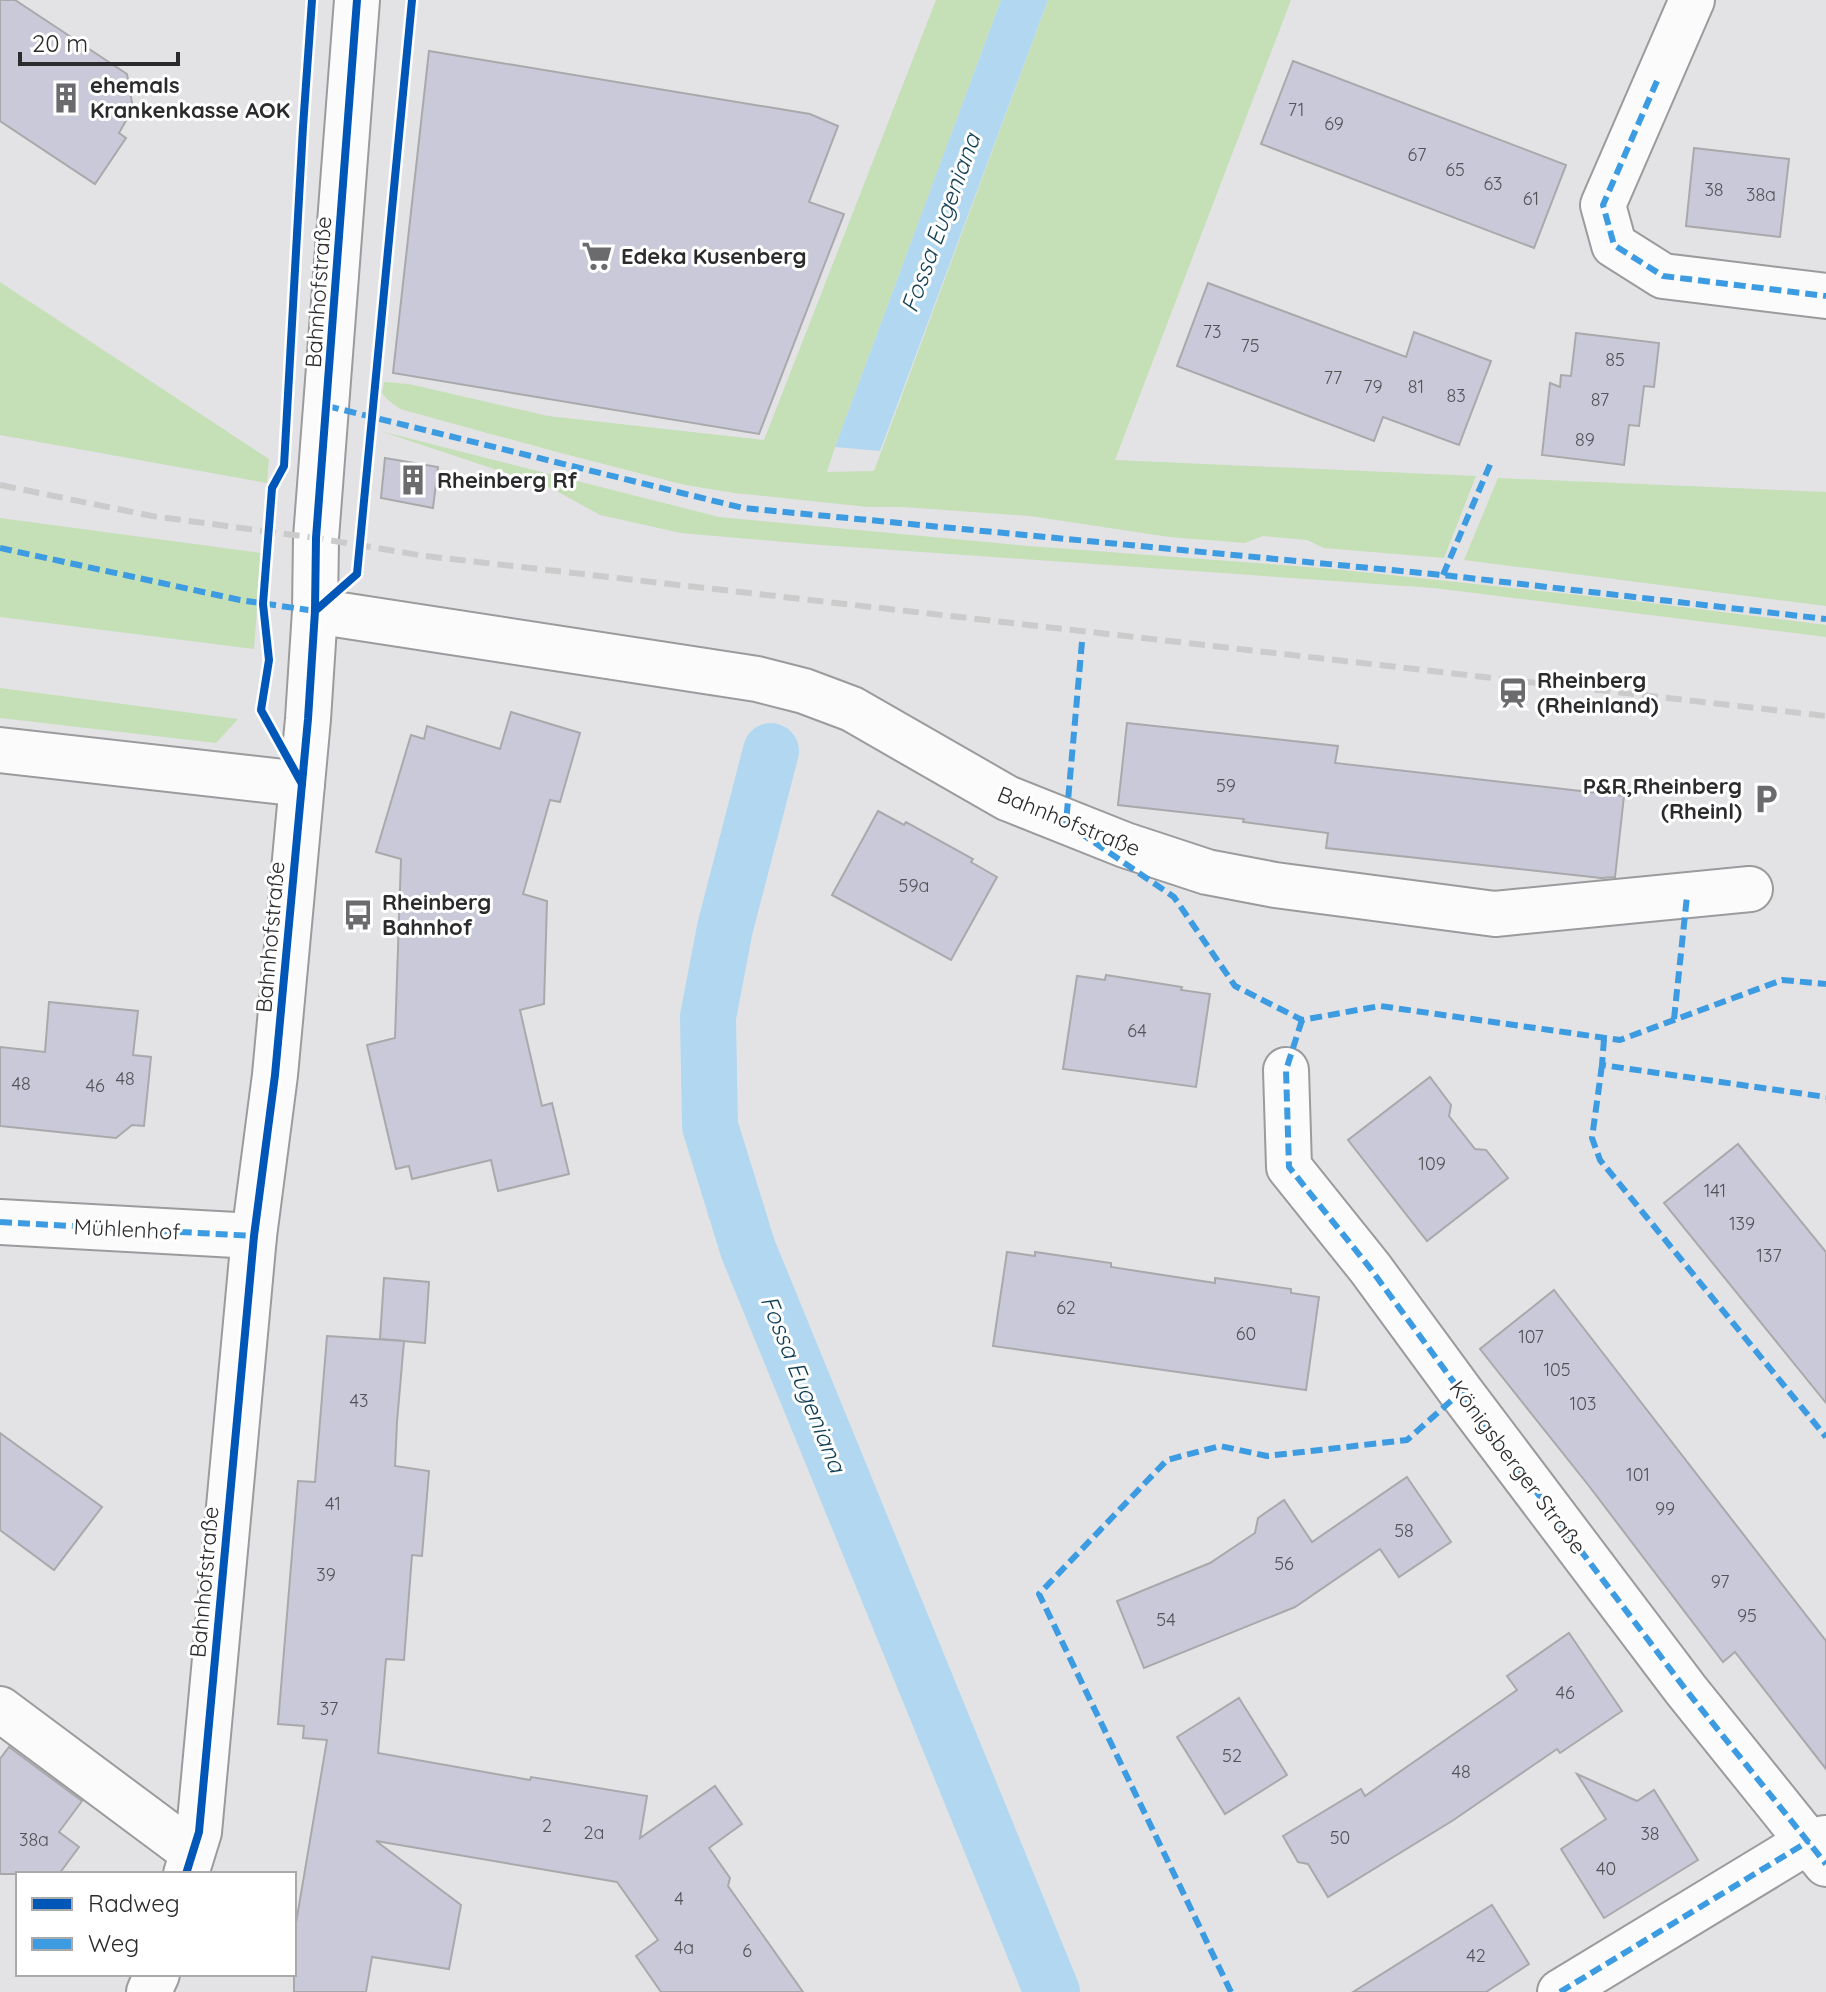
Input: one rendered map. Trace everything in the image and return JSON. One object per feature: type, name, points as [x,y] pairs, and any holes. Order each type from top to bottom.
[{"type":"street","name":"Bahnhofstraße","points":[[0,1709],[189,1863],[199,1832],[254,1236],[275,1075],[302,784],[315,611],[316,538],[357,0]]},
{"type":"street","points":[[1692,0],[1603,205],[1614,245],[1663,276],[1826,296]]},
{"type":"street","name":"Bahnhofstraße","points":[[315,611],[757,679],[804,691],[852,709],[1007,798],[1160,858],[1207,872],[1275,885],[1495,914],[1750,889]]},
{"type":"street","points":[[0,750],[302,784]]},
{"type":"street","name":"Königsberger Straße","points":[[1286,1070],[1289,1167],[1370,1268],[1686,1690],[1820,1848],[1560,1992]]},
{"type":"street","name":"Mühlenhof","points":[[0,1222],[254,1236]]},
{"type":"green space","points":[[936,0],[1001,0],[827,472],[874,471],[1048,0],[1291,0],[1115,460],[1476,476],[1444,558],[1324,548],[1307,540],[1263,536],[1245,543],[1169,537],[1030,516],[868,507],[735,493],[685,485],[400,409],[382,393],[384,382],[409,384],[548,416],[764,440]]},
{"type":"green space","points":[[0,282],[269,459],[267,483],[0,435]]},
{"type":"green space","points":[[380,431],[719,517],[1029,546],[1334,569],[1626,600],[1826,625],[1826,637],[1434,588],[681,533],[600,515],[551,488]]},
{"type":"green space","points":[[1498,478],[1826,492],[1826,606],[1464,560]]},
{"type":"green space","points":[[0,518],[261,553],[254,649],[0,617]]},
{"type":"green space","points":[[0,688],[238,719],[216,743],[0,718]]},
{"type":"water","points":[[1001,0],[1048,0],[880,451],[835,447]]},
{"type":"building","name":"ehemals Krankenkasse AOK","points":[[0,0],[15,0],[127,74],[133,108],[119,133],[126,138],[95,184],[0,121]]},
{"type":"building","name":"Edeka Kusenberg","points":[[429,51],[810,114],[838,126],[809,202],[844,214],[759,434],[393,373]]},
{"type":"building","points":[[1293,61],[1566,165],[1534,248],[1261,144]]},
{"type":"building","points":[[1694,148],[1789,159],[1780,237],[1686,226]]},
{"type":"building","points":[[1208,283],[1406,357],[1414,332],[1491,361],[1459,445],[1383,417],[1374,441],[1177,366]]},
{"type":"building","points":[[1576,333],[1659,343],[1654,387],[1644,386],[1639,426],[1629,425],[1624,465],[1542,455],[1550,383],[1560,387],[1561,375],[1571,376]]},
{"type":"building","name":"Rheinberg Rf","points":[[385,458],[438,467],[433,508],[381,498]]},
{"type":"building","points":[[511,712],[580,733],[560,802],[550,800],[523,894],[547,901],[544,1004],[520,1010],[542,1106],[552,1103],[569,1174],[498,1191],[491,1160],[412,1179],[409,1166],[396,1169],[367,1045],[395,1038],[401,859],[376,852],[411,735],[424,739],[427,726],[500,749]]},
{"type":"building","points":[[1127,723],[1338,746],[1335,763],[1624,796],[1615,877],[1326,848],[1328,833],[1243,822],[1244,819],[1118,805]]},
{"type":"building","points":[[878,811],[904,825],[906,822],[973,859],[971,862],[997,877],[951,960],[832,895]]},
{"type":"building","points":[[1106,975],[1210,994],[1196,1087],[1063,1069],[1077,976],[1105,980]]},
{"type":"building","points":[[49,1002],[138,1011],[133,1055],[151,1057],[144,1126],[132,1125],[116,1138],[0,1126],[0,1047],[45,1052]]},
{"type":"building","points":[[1430,1077],[1451,1105],[1449,1116],[1475,1149],[1486,1150],[1508,1178],[1427,1241],[1348,1140]]},
{"type":"building","points":[[1738,1144],[1826,1252],[1826,1403],[1664,1203]]},
{"type":"building","points":[[1007,1252],[1035,1256],[1035,1252],[1215,1283],[1215,1278],[1291,1289],[1291,1293],[1319,1297],[1306,1390],[993,1346]]},
{"type":"building","points":[[384,1278],[429,1282],[425,1343],[380,1339]]},
{"type":"building","points":[[1554,1290],[1826,1641],[1826,1769],[1735,1652],[1723,1662],[1480,1349]]},
{"type":"building","points":[[327,1336],[404,1341],[395,1466],[429,1471],[422,1556],[412,1555],[404,1660],[386,1659],[378,1753],[530,1780],[531,1777],[647,1796],[640,1838],[715,1786],[742,1824],[709,1848],[730,1878],[728,1886],[803,1992],[661,1992],[636,1956],[658,1940],[617,1882],[376,1841],[461,1905],[449,1969],[372,1957],[366,1992],[294,1992],[296,1923],[327,1740],[303,1738],[304,1726],[278,1724],[298,1481],[315,1482]]},
{"type":"building","points":[[0,1433],[102,1507],[54,1570],[0,1530]]},
{"type":"building","points":[[1407,1477],[1451,1542],[1399,1577],[1380,1549],[1295,1607],[1144,1668],[1117,1601],[1210,1563],[1255,1533],[1258,1518],[1284,1500],[1312,1542]]},
{"type":"building","points":[[1569,1633],[1622,1711],[1560,1753],[1557,1749],[1452,1821],[1328,1897],[1308,1864],[1298,1862],[1283,1836],[1361,1789],[1365,1796],[1517,1690],[1507,1676]]},
{"type":"building","points":[[1239,1698],[1287,1775],[1225,1814],[1177,1737]]},
{"type":"building","points":[[9,1747],[82,1801],[59,1832],[79,1847],[60,1872],[0,1874],[0,1759]]},
{"type":"building","points":[[1577,1774],[1637,1801],[1654,1790],[1698,1860],[1604,1918],[1561,1849],[1606,1819]]},
{"type":"building","points":[[1492,1905],[1529,1964],[1486,1992],[1353,1992]]},
{"type":"waterway","name":"Fossa Eugeniana","points":[[771,751],[725,928],[708,1017],[710,1126],[748,1249],[1052,1992]]},
{"type":"railway","points":[[0,485],[152,516],[425,556],[1826,716]]},
{"type":"marked path","points":[[1657,81],[1603,205],[1614,245],[1663,276],[1826,296]]},
{"type":"marked path","points":[[327,406],[743,508],[1443,575],[1826,619]]},
{"type":"marked path","points":[[1443,575],[1492,460]]},
{"type":"marked path","points":[[0,548],[240,600],[315,611],[320,607]]},
{"type":"marked path","points":[[1082,642],[1066,823],[1174,897],[1235,986],[1302,1020],[1380,1006],[1620,1040],[1782,980],[1826,984]]},
{"type":"marked path","points":[[1674,1019],[1687,896]]},
{"type":"marked path","points":[[1302,1020],[1286,1070],[1289,1167],[1370,1268],[1686,1690],[1826,1864]]},
{"type":"marked path","points":[[1604,1039],[1602,1065],[1826,1097]]},
{"type":"marked path","points":[[1602,1065],[1592,1138],[1600,1160],[1826,1437]]},
{"type":"marked path","points":[[0,1222],[254,1236]]},
{"type":"marked path","points":[[1231,1992],[1039,1594],[1167,1460],[1220,1446],[1267,1456],[1407,1440],[1461,1392]]},
{"type":"marked path","points":[[1560,1992],[1809,1841]]},
{"type":"cycle path","points":[[302,784],[261,710],[269,660],[263,604],[272,488],[284,466],[312,0]]},
{"type":"cycle path","points":[[187,1872],[199,1832],[254,1236],[275,1075],[308,719],[316,538],[357,0]]},
{"type":"cycle path","points":[[315,611],[357,574],[412,0]]},
{"type":"place","name":"ehemals Krankenkasse AOK","points":[[66,98]]},
{"type":"place","name":"Edeka Kusenberg","points":[[597,256]]},
{"type":"place","name":"Rheinberg Rf","points":[[413,480]]},
{"type":"place","name":"Rheinberg (Rheinland)","points":[[1513,693]]},
{"type":"place","name":"P&R,Rheinberg (Rheinl)","points":[[1766,799]]},
{"type":"place","name":"Rheinberg Bahnhof","points":[[358,915]]}]
